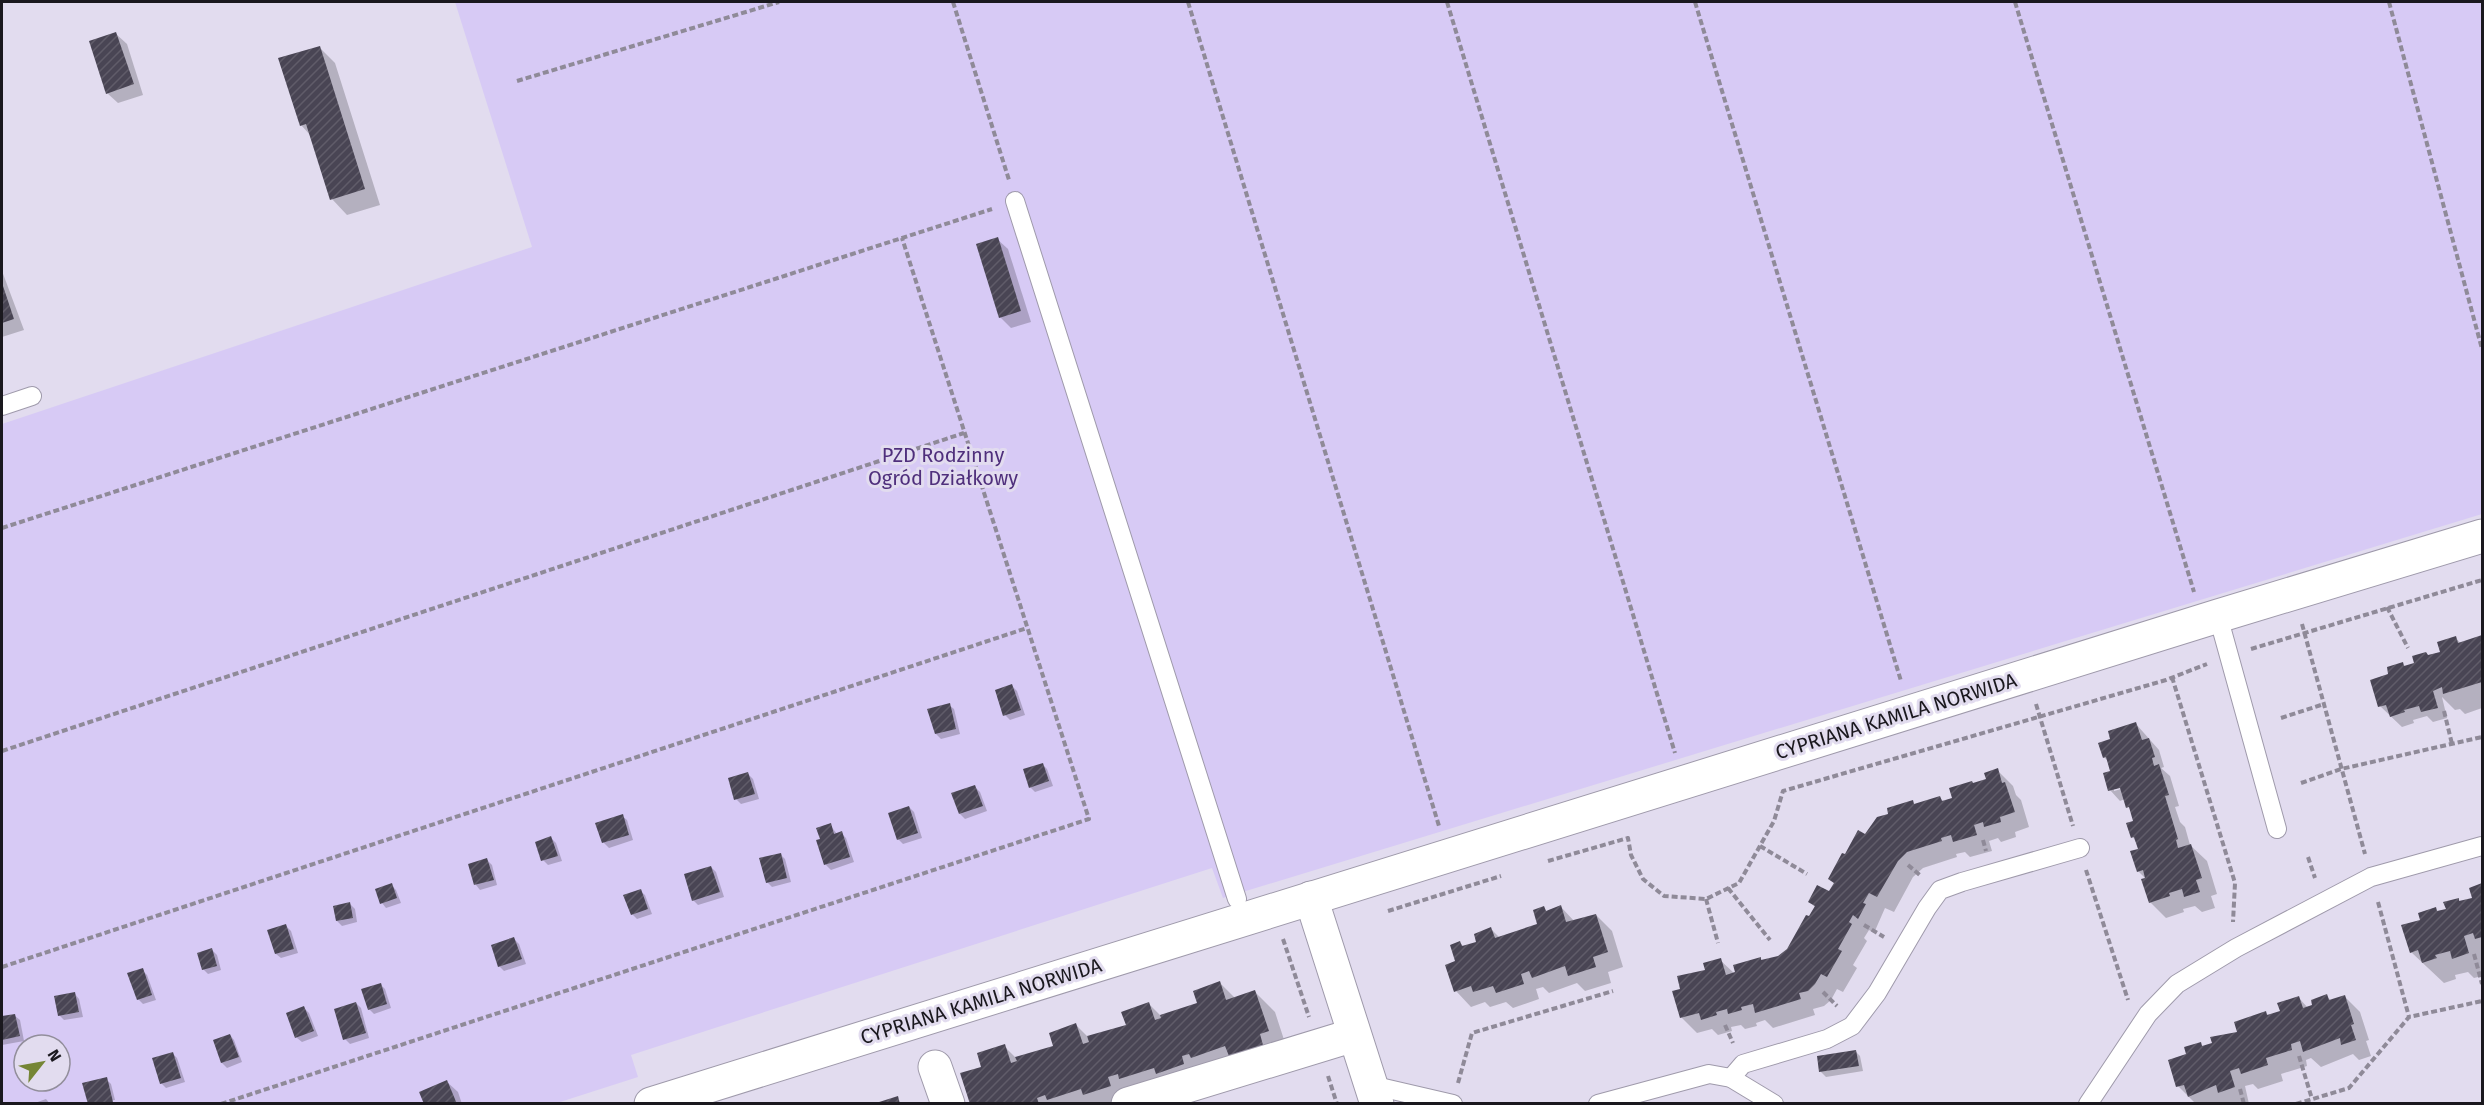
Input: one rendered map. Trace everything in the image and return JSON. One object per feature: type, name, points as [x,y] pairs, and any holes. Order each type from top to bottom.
[{"type":"street","name":"CYPRIANA KAMILA NORWIDA","points":[[651,1104],[2210,618],[2482,536]]},
{"type":"street","points":[[1311,898],[1374,1094]]},
{"type":"street","points":[[1128,1104],[1354,1035]]},
{"type":"street","points":[[935,1067],[948,1104]]},
{"type":"lane","points":[[1015,201],[1237,899]]},
{"type":"lane","points":[[2,406],[32,396]]},
{"type":"lane","points":[[2210,618],[2229,656],[2277,829]]},
{"type":"lane","points":[[2088,1104],[2156,1006],[2176,984],[2232,951],[2371,877],[2482,846]]},
{"type":"lane","points":[[1731,1078],[1743,1064],[1827,1039],[1852,1026],[1877,993],[1940,890],[2080,848]]},
{"type":"lane","points":[[1598,1104],[1709,1074],[1731,1078],[1774,1104]]},
{"type":"lane","points":[[1374,1094],[1453,1103]]},
{"type":"path","points":[[517,81],[779,2]]},
{"type":"path","points":[[2,528],[1015,201],[953,2]]},
{"type":"path","points":[[1188,2],[1448,855]]},
{"type":"path","points":[[1447,2],[1684,782]]},
{"type":"path","points":[[1695,2],[1910,712]]},
{"type":"path","points":[[2015,2],[2210,618]]},
{"type":"path","points":[[2390,2],[2482,349]]},
{"type":"path","points":[[221,1104],[1089,819],[902,238]]},
{"type":"path","points":[[2,751],[964,433]]},
{"type":"path","points":[[1543,862],[1628,838],[1631,855],[1643,879],[1664,896],[1706,899],[1739,883],[1774,821],[1784,791],[2172,677],[2304,632],[2482,580]]},
{"type":"path","points":[[2295,593],[2409,1017]]},
{"type":"path","points":[[2387,607],[2408,648]]},
{"type":"path","points":[[2,967],[1027,628]]},
{"type":"path","points":[[2172,677],[2235,884],[2232,951]]},
{"type":"path","points":[[2281,718],[2324,704]]},
{"type":"path","points":[[2444,711],[2452,744]]},
{"type":"path","points":[[2301,783],[2341,769],[2482,737]]},
{"type":"path","points":[[1760,846],[1807,874]]},
{"type":"path","points":[[1380,913],[1510,873]]},
{"type":"path","points":[[1728,888],[1770,940]]},
{"type":"path","points":[[1706,899],[1718,943]]},
{"type":"path","points":[[1274,910],[1337,1104]]},
{"type":"path","points":[[2474,954],[2482,984]]},
{"type":"path","points":[[1453,1103],[1472,1033],[1612,991]]},
{"type":"path","points":[[2296,1104],[2349,1088],[2409,1017],[2482,1001]]},
{"type":"path","points":[[2299,1056],[2312,1099]]},
{"type":"path","points":[[2240,1089],[2244,1104]]},
{"type":"green space","name":"PZD Rodzinny Ogród Działkowy","points":[[455,2],[2482,2],[2482,514],[1223,898],[1212,868],[631,1055],[638,1077],[557,1103],[2,1103],[2,424],[532,247]]},
{"type":"building","points":[[116,32],[134,84],[106,94],[89,41]]},
{"type":"building","points":[[320,46],[365,189],[330,200],[306,124],[300,126],[278,58]]},
{"type":"building","points":[[998,237],[1021,311],[999,318],[976,244]]},
{"type":"building","points":[[2,283],[14,319],[2,323]]},
{"type":"building","points":[[2482,635],[2482,682],[2443,694],[2442,687],[2433,691],[2438,708],[2421,712],[2419,706],[2390,717],[2386,705],[2378,707],[2370,680],[2388,674],[2387,667],[2403,662],[2404,666],[2414,663],[2412,656],[2426,652],[2428,655],[2440,652],[2437,642],[2456,636],[2458,643]]},
{"type":"building","points":[[1012,684],[1021,710],[1003,716],[995,690]]},
{"type":"building","points":[[950,703],[956,729],[935,734],[927,709]]},
{"type":"building","points":[[2136,722],[2142,740],[2149,738],[2155,757],[2152,758],[2154,766],[2159,764],[2169,795],[2165,796],[2178,839],[2176,840],[2178,848],[2191,844],[2202,878],[2196,880],[2200,892],[2184,897],[2182,889],[2149,903],[2141,879],[2145,878],[2143,870],[2137,872],[2130,851],[2138,849],[2126,823],[2133,821],[2129,807],[2126,808],[2120,788],[2108,791],[2103,773],[2110,771],[2106,757],[2103,758],[2098,743],[2110,739],[2108,731]]},
{"type":"building","points":[[1043,763],[1049,781],[1029,788],[1023,769]]},
{"type":"building","points":[[1998,768],[2015,812],[2000,817],[2001,822],[1984,827],[1983,822],[1974,825],[1977,835],[1953,842],[1951,835],[1941,838],[1942,841],[1907,852],[1898,861],[1877,897],[1869,893],[1858,919],[1853,915],[1849,922],[1852,924],[1838,949],[1842,951],[1827,977],[1821,974],[1808,991],[1799,993],[1801,999],[1755,1013],[1753,1004],[1728,1014],[1727,1009],[1716,1012],[1717,1015],[1701,1020],[1699,1013],[1680,1018],[1672,991],[1680,989],[1677,976],[1705,970],[1703,963],[1721,958],[1726,975],[1735,972],[1733,965],[1761,957],[1761,960],[1778,956],[1787,949],[1806,915],[1809,916],[1815,906],[1808,902],[1817,885],[1829,891],[1834,883],[1828,879],[1858,830],[1865,834],[1877,817],[1888,814],[1887,808],[1913,800],[1914,804],[1940,796],[1942,801],[1952,798],[1949,788],[1986,779],[1984,773]]},
{"type":"building","points":[[748,772],[755,794],[734,800],[728,778]]},
{"type":"building","points":[[975,785],[983,806],[959,814],[951,793]]},
{"type":"building","points":[[909,806],[918,833],[897,840],[888,813]]},
{"type":"building","points":[[623,814],[629,835],[602,843],[595,823]]},
{"type":"building","points":[[831,823],[834,834],[842,831],[850,857],[824,865],[816,840],[820,839],[816,828]]},
{"type":"building","points":[[551,836],[558,856],[541,861],[535,842]]},
{"type":"building","points":[[781,853],[787,878],[766,883],[759,858]]},
{"type":"building","points":[[487,858],[494,880],[474,885],[468,864]]},
{"type":"building","points":[[711,866],[720,892],[692,901],[684,874]]},
{"type":"building","points":[[392,883],[397,898],[380,904],[375,889]]},
{"type":"building","points":[[2482,883],[2482,937],[2475,939],[2473,933],[2464,936],[2469,953],[2452,959],[2450,951],[2435,955],[2437,958],[2422,963],[2418,950],[2410,953],[2401,925],[2420,920],[2418,913],[2436,907],[2437,911],[2446,909],[2443,902],[2472,898],[2469,888]]},
{"type":"building","points":[[641,889],[648,909],[631,915],[623,895]]},
{"type":"building","points":[[350,902],[353,918],[336,921],[333,906]]},
{"type":"building","points":[[1561,905],[1566,922],[1596,914],[1608,952],[1593,957],[1596,967],[1568,976],[1565,966],[1532,978],[1529,971],[1521,974],[1524,984],[1496,993],[1493,986],[1473,992],[1471,986],[1454,992],[1445,965],[1455,961],[1450,945],[1460,941],[1462,946],[1476,942],[1474,934],[1491,927],[1495,938],[1537,924],[1533,910],[1544,906],[1546,911]]},
{"type":"building","points":[[286,924],[294,949],[275,954],[267,930]]},
{"type":"building","points":[[514,937],[522,959],[498,967],[491,945]]},
{"type":"building","points":[[212,948],[217,966],[202,970],[197,953]]},
{"type":"building","points":[[143,968],[152,995],[137,1000],[127,973]]},
{"type":"building","points":[[1220,981],[1226,1000],[1255,990],[1269,1031],[1260,1034],[1263,1045],[1229,1056],[1225,1046],[1191,1058],[1189,1054],[1182,1056],[1184,1064],[1156,1074],[1154,1068],[1119,1079],[1118,1074],[1108,1077],[1111,1086],[1083,1095],[1081,1089],[1047,1100],[1045,1095],[1037,1098],[1039,1104],[970,1104],[960,1073],[981,1067],[977,1053],[1005,1044],[1011,1063],[1017,1061],[1015,1057],[1053,1046],[1049,1033],[1076,1023],[1083,1044],[1089,1042],[1087,1036],[1126,1025],[1121,1012],[1149,1002],[1155,1020],[1161,1018],[1160,1015],[1197,1003],[1193,991]]},
{"type":"building","points":[[381,983],[387,1004],[368,1010],[361,989]]},
{"type":"building","points":[[75,992],[79,1012],[58,1016],[54,996]]},
{"type":"building","points":[[2327,994],[2329,1000],[2345,995],[2354,1024],[2351,1025],[2356,1040],[2341,1045],[2340,1038],[2303,1052],[2300,1041],[2291,1044],[2292,1050],[2266,1058],[2268,1065],[2241,1074],[2239,1068],[2230,1071],[2235,1087],[2218,1093],[2216,1085],[2188,1097],[2184,1085],[2176,1087],[2168,1060],[2186,1054],[2184,1047],[2201,1042],[2202,1046],[2212,1043],[2210,1037],[2237,1032],[2234,1022],[2266,1011],[2267,1015],[2280,1011],[2277,1003],[2299,996],[2303,1008],[2312,1005],[2311,1000]]},
{"type":"building","points":[[356,1002],[366,1033],[343,1040],[334,1009]]},
{"type":"building","points":[[304,1006],[314,1031],[295,1038],[286,1013]]},
{"type":"building","points":[[15,1014],[19,1033],[12,1033],[12,1038],[2,1040],[2,1016]]},
{"type":"building","points":[[230,1034],[239,1057],[221,1063],[213,1040]]},
{"type":"building","points":[[1856,1050],[1859,1066],[1819,1072],[1817,1056]]},
{"type":"building","points":[[173,1052],[181,1078],[160,1084],[152,1058]]},
{"type":"building","points":[[107,1077],[113,1102],[88,1104],[82,1083]]},
{"type":"building","points":[[447,1080],[457,1104],[424,1104],[419,1092]]},
{"type":"building","points":[[898,1096],[900,1104],[876,1104],[876,1103]]}]
